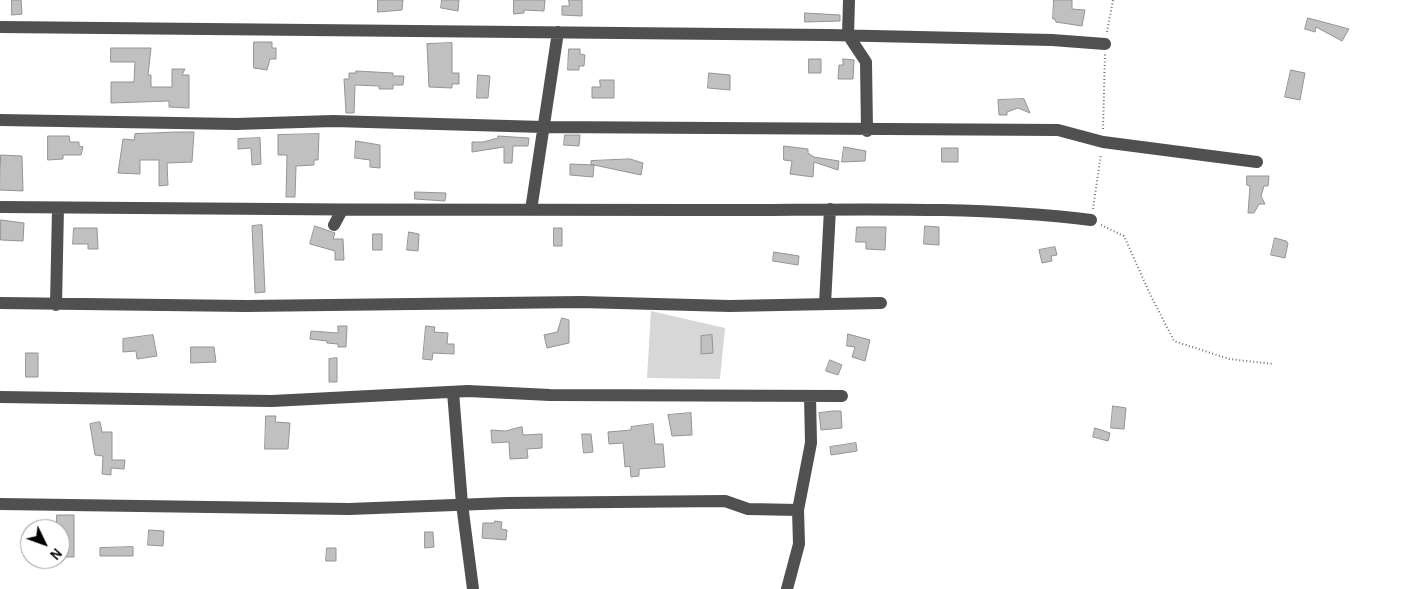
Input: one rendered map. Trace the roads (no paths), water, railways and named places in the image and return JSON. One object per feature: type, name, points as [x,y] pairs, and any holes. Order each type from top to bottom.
[{"type":"street","points":[[849,0],[848,35],[866,62],[867,131]]},
{"type":"street","points":[[0,27],[848,35],[1052,40],[1105,44]]},
{"type":"street","points":[[531,210],[558,32]]},
{"type":"street","points":[[0,120],[236,124],[333,122],[867,131],[1058,130],[1103,142],[1257,162]]},
{"type":"street","points":[[0,207],[342,210],[899,209],[1032,213],[1091,220]]},
{"type":"street","points":[[56,305],[58,208]]},
{"type":"street","points":[[826,304],[830,209]]},
{"type":"street","points":[[334,225],[342,210]]},
{"type":"street","points":[[0,303],[246,306],[581,302],[730,306],[881,303]]},
{"type":"street","points":[[453,392],[462,504],[473,589]]},
{"type":"street","points":[[0,397],[272,401],[453,392],[550,395],[842,396]]},
{"type":"street","points":[[787,589],[799,544],[798,510],[811,443],[810,396]]},
{"type":"street","points":[[0,504],[349,509],[462,504],[725,501],[748,509],[798,510]]}]
